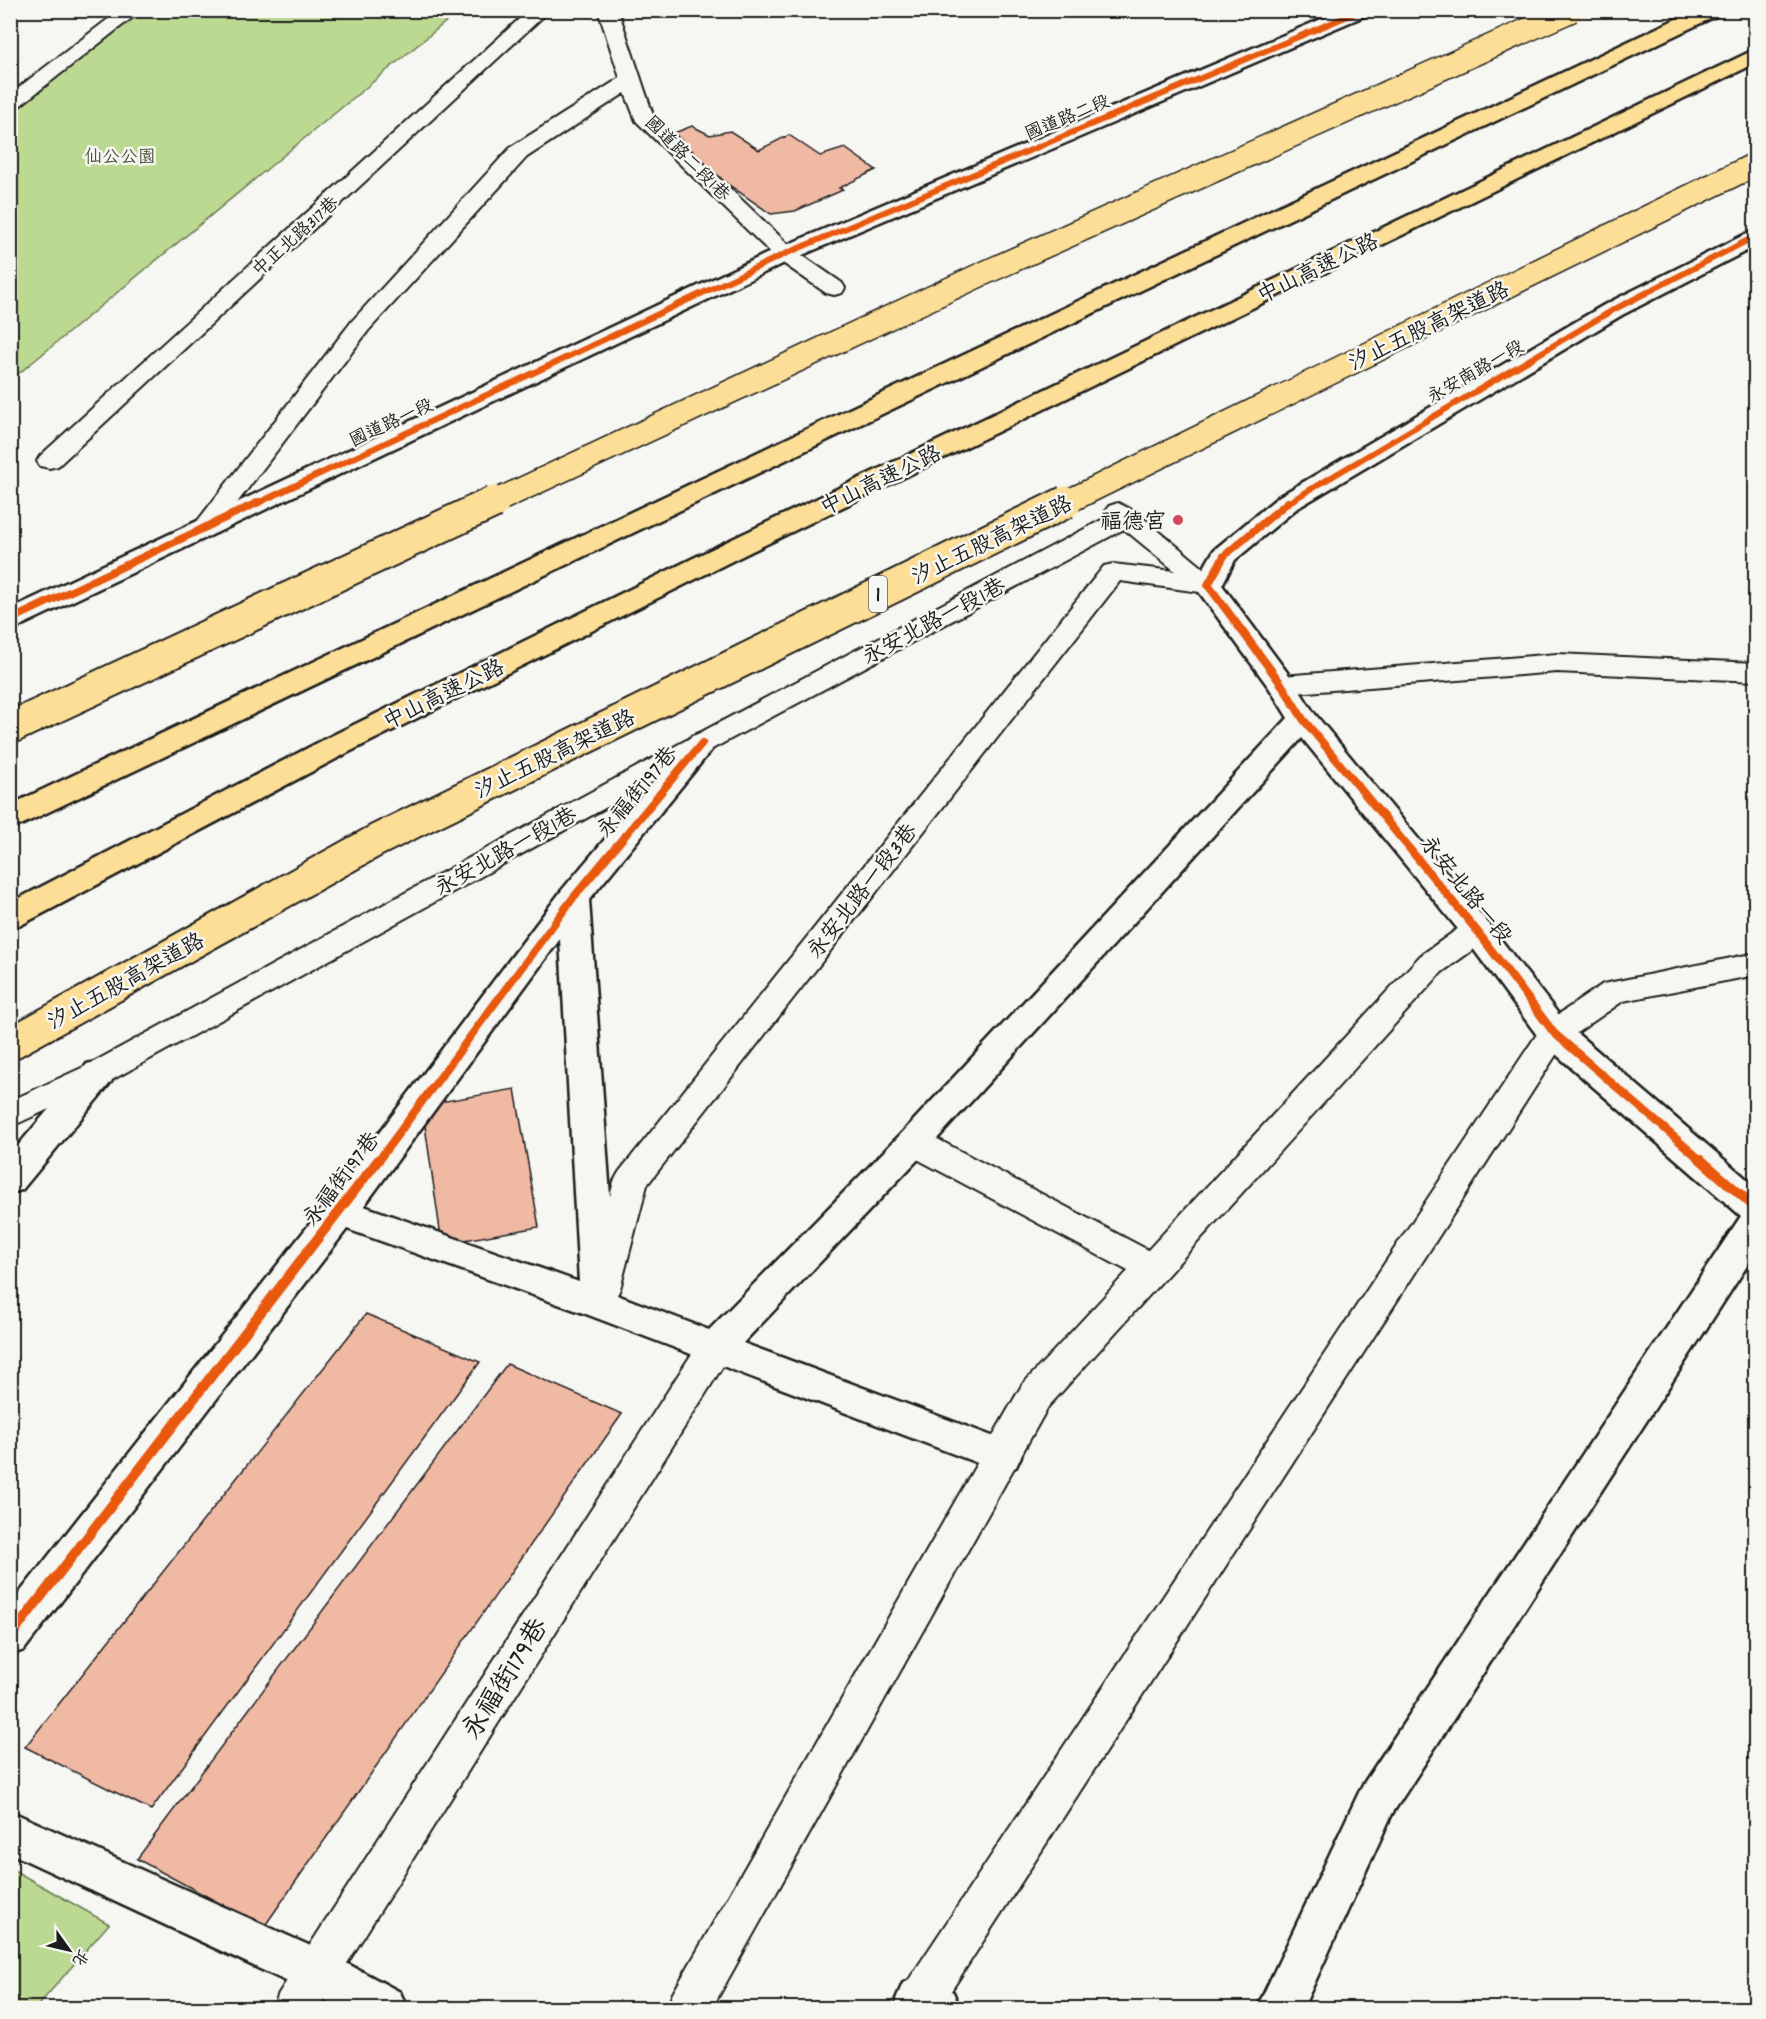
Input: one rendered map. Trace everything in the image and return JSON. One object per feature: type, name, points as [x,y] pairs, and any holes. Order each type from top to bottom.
[{"type":"highway","points":[[10,728],[980,275],[1572,10]]},
{"type":"highway","points":[[10,818],[1713,10]]},
{"type":"highway","name":"中山高速公路","points":[[10,917],[338,745],[734,549],[1755,55]]},
{"type":"highway","name":"汐止五股高架道路","points":[[10,1044],[377,840],[1755,164]]},
{"type":"street","points":[[1303,10],[1330,24]]},
{"type":"street","name":"國道路二段","points":[[785,254],[1362,10]]},
{"type":"street","name":"永安南路一段","points":[[1206,584],[1224,556],[1287,503],[1613,310],[1755,236]]},
{"type":"street","name":"國道路一段","points":[[10,620],[785,254]]},
{"type":"street","name":"永安北路一段","points":[[1206,584],[1282,685],[1303,719],[1477,931],[1554,1033],[1755,1208]]},
{"type":"street","points":[[714,1348],[914,1142],[1303,719]]},
{"type":"street","name":"永福街197巷","points":[[10,1637],[340,1212],[573,898],[702,743]]},
{"type":"street","points":[[573,898],[599,1304]]},
{"type":"street","points":[[10,1180],[99,1073]]},
{"type":"street","points":[[340,1212],[599,1304],[1002,1456]]},
{"type":"street","points":[[1280,2008],[1377,1800],[1755,1221]]},
{"type":"street","points":[[10,1831],[317,1972],[384,2008]]},
{"type":"lane","points":[[10,104],[133,10]]},
{"type":"lane","name":"中正北路317巷","points":[[49,461],[541,10]]},
{"type":"lane","name":"國道路二段1巷","points":[[608,10],[643,117],[785,254],[834,288]]},
{"type":"lane","points":[[205,528],[360,326],[519,153],[630,80]]},
{"type":"lane","name":"永安北路一段1巷","points":[[10,1115],[99,1073],[1122,514],[1206,584]]},
{"type":"lane","name":"永安北路一段3巷","points":[[599,1304],[631,1181],[1113,572],[1206,584]]},
{"type":"lane","points":[[1282,685],[1557,663],[1755,672]]},
{"type":"lane","points":[[688,2008],[1035,1396],[1431,964],[1477,931]]},
{"type":"lane","points":[[924,2005],[1554,1033],[1614,992],[1755,964]]},
{"type":"lane","points":[[914,1142],[1152,1268]]},
{"type":"lane","name":"永福街179巷","points":[[294,2008],[714,1348]]},
{"type":"green space","name":"仙公公園","points":[[140,11],[459,11],[11,380],[11,109]]},
{"type":"green space","points":[[10,1868],[109,1924],[36,2008],[11,2008]]},
{"type":"building","points":[[692,126],[710,135],[730,131],[759,150],[789,135],[820,156],[845,148],[876,170],[839,188],[843,190],[795,211],[771,214],[661,138]]},
{"type":"building","points":[[515,1089],[539,1227],[442,1244],[422,1105]]},
{"type":"building","points":[[366,1314],[480,1362],[151,1810],[25,1747]]},
{"type":"building","points":[[507,1364],[622,1414],[264,1927],[137,1859]]},
{"type":"cycle path","points":[[10,620],[785,254],[1362,10]]},
{"type":"cycle path","points":[[1756,236],[1613,310],[1287,503],[1224,556],[1208,585],[1282,685],[1303,719],[1477,931],[1554,1033],[1756,1208]]},
{"type":"cycle path","points":[[10,1637],[340,1212],[573,898],[702,743]]},
{"type":"place","name":"福德宮","points":[[1178,520]]}]
